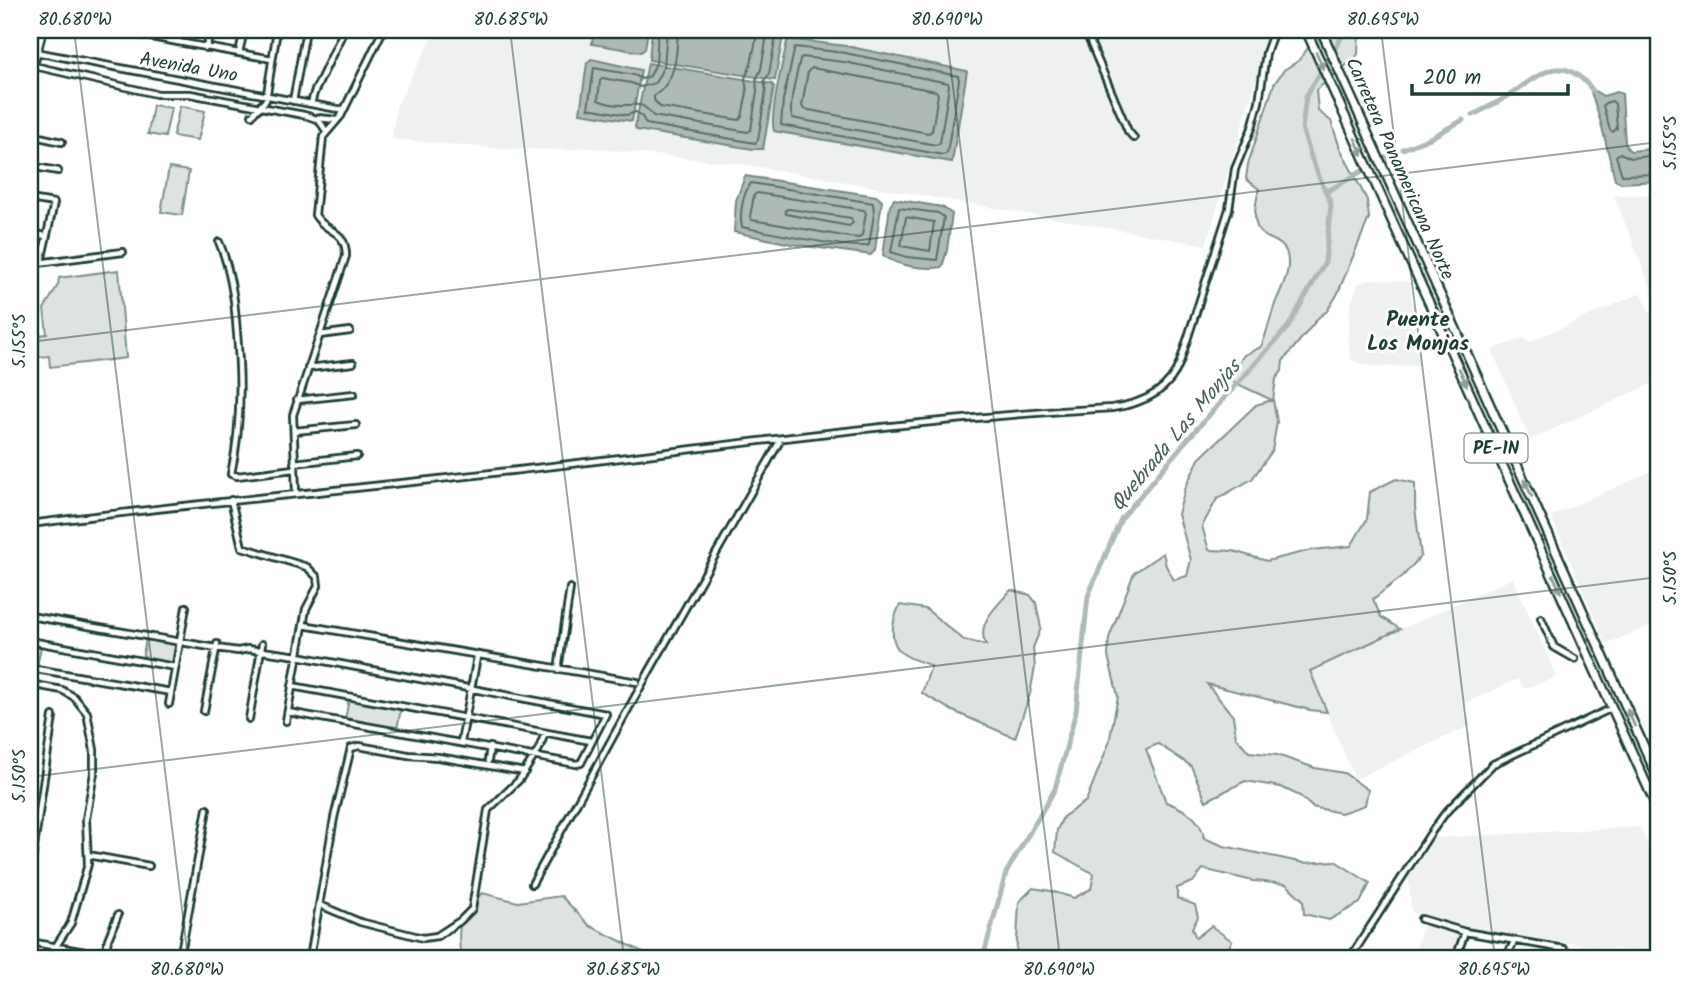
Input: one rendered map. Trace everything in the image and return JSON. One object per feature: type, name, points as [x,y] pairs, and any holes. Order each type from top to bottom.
[{"type":"highway","name":"Carretera Panamericana Norte","points":[[1321,30],[1659,780]]},
{"type":"highway","name":"Carretera Panamericana Norte","points":[[1308,33],[1659,812]]},
{"type":"highway","points":[[1385,204],[1402,206]]},
{"type":"highway","points":[[1605,692],[1617,686]]},
{"type":"street","points":[[30,49],[34,30]]},
{"type":"street","points":[[43,30],[32,66],[156,94],[190,94],[338,120]]},
{"type":"street","points":[[112,30],[145,33],[206,48],[272,59]]},
{"type":"street","points":[[177,42],[180,30]]},
{"type":"street","points":[[206,48],[211,30]]},
{"type":"street","points":[[239,53],[244,30]]},
{"type":"street","points":[[252,115],[266,100],[277,30]]},
{"type":"street","points":[[293,101],[306,30]]},
{"type":"street","points":[[311,104],[321,75],[345,30]]},
{"type":"street","points":[[296,493],[293,415],[346,256],[345,241],[315,215],[320,153],[326,132],[344,110],[383,30]]},
{"type":"street","points":[[1085,30],[1128,131],[1134,138]]},
{"type":"street","points":[[30,524],[879,427],[1112,408],[1136,402],[1160,391],[1178,369],[1230,204],[1235,169],[1252,128],[1259,102],[1266,52],[1274,30]]},
{"type":"street","name":"Avenida Uno","points":[[30,49],[37,53],[344,110]]},
{"type":"street","points":[[317,118],[323,123],[326,132]]},
{"type":"street","points":[[30,135],[62,142]]},
{"type":"street","points":[[30,166],[58,171]]},
{"type":"street","points":[[30,199],[54,203],[41,262]]},
{"type":"street","points":[[30,233],[46,236]]},
{"type":"street","points":[[219,242],[232,282],[240,349],[240,414],[231,474],[357,456]]},
{"type":"street","points":[[30,264],[123,252]]},
{"type":"street","points":[[320,335],[350,331]]},
{"type":"street","points":[[309,368],[353,363]]},
{"type":"street","points":[[297,400],[354,394]]},
{"type":"street","points":[[294,431],[356,425]]},
{"type":"street","points":[[532,884],[782,439]]},
{"type":"street","points":[[231,500],[242,547],[307,567],[317,577],[318,586],[306,609],[286,721]]},
{"type":"street","points":[[558,670],[570,589]]},
{"type":"street","points":[[169,704],[186,607]]},
{"type":"street","points":[[30,616],[180,642],[298,656],[606,714],[582,763],[579,764],[288,712]]},
{"type":"street","points":[[1541,618],[1554,647],[1575,659]]},
{"type":"street","points":[[303,625],[477,657],[637,682]]},
{"type":"street","points":[[30,641],[175,667]]},
{"type":"street","points":[[249,719],[262,644]]},
{"type":"street","points":[[204,711],[216,646]]},
{"type":"street","points":[[461,742],[477,657]]},
{"type":"street","points":[[30,668],[171,692]]},
{"type":"street","points":[[30,684],[68,692],[87,713],[94,750],[94,773],[86,819],[88,864],[71,923],[56,946]]},
{"type":"street","points":[[292,686],[591,741]]},
{"type":"street","points":[[1350,958],[1438,823],[1493,764],[1612,708]]},
{"type":"street","points":[[30,875],[53,716]]},
{"type":"street","points":[[320,905],[359,922],[423,938],[438,936],[460,921],[471,909],[488,810],[499,802],[525,772],[545,733]]},
{"type":"street","points":[[310,958],[334,818],[353,746],[525,772]]},
{"type":"street","points":[[488,761],[490,747]]},
{"type":"street","points":[[180,958],[206,809]]},
{"type":"street","points":[[88,855],[149,866]]},
{"type":"street","points":[[105,956],[108,939],[118,915]]},
{"type":"street","points":[[1421,919],[1465,932],[1563,949],[1556,958]]},
{"type":"street","points":[[1456,958],[1465,932]]},
{"type":"street","points":[[30,942],[118,958]]},
{"type":"street","points":[[1506,958],[1514,942]]},
{"type":"shaded area","points":[[436,30],[1271,30],[1206,245],[742,164],[581,147],[571,150],[502,149],[392,139],[396,107]]},
{"type":"shaded area","points":[[1322,30],[1359,30],[1358,54],[1316,90],[1318,111],[1331,121],[1340,148],[1367,200],[1369,218],[1337,295],[1327,311],[1283,361],[1282,371],[1276,379],[1273,400],[1277,422],[1272,451],[1252,479],[1217,499],[1202,526],[1209,550],[1233,551],[1267,561],[1312,550],[1351,546],[1367,519],[1370,492],[1396,479],[1415,483],[1421,556],[1403,576],[1373,599],[1381,617],[1400,629],[1310,671],[1327,712],[1207,684],[1233,716],[1236,737],[1249,752],[1277,755],[1315,768],[1344,773],[1368,790],[1365,805],[1341,813],[1312,807],[1300,796],[1281,787],[1245,781],[1206,801],[1191,766],[1158,744],[1146,749],[1166,802],[1195,819],[1204,838],[1224,846],[1304,863],[1335,861],[1370,883],[1360,903],[1329,920],[1304,914],[1303,900],[1286,884],[1253,881],[1203,869],[1193,882],[1177,888],[1177,898],[1195,905],[1198,917],[1192,928],[1196,938],[1211,926],[1232,941],[1226,952],[1228,958],[1016,958],[1019,902],[1033,888],[1074,898],[1091,889],[1094,874],[1055,852],[1057,830],[1063,817],[1086,801],[1109,743],[1118,696],[1108,656],[1109,638],[1134,573],[1163,553],[1166,566],[1174,580],[1187,576],[1191,560],[1178,514],[1186,486],[1199,459],[1256,405],[1272,400],[1227,379],[1244,355],[1261,347],[1288,265],[1285,249],[1258,229],[1255,210],[1259,189],[1246,179],[1248,164],[1274,84],[1284,70],[1298,61]]},
{"type":"shaded area","points":[[153,105],[171,108],[165,137],[148,134]]},
{"type":"shaded area","points":[[180,106],[205,111],[198,140],[173,136]]},
{"type":"shaded area","points":[[169,168],[189,171],[182,215],[161,212]]},
{"type":"shaded area","points":[[1614,195],[1659,195],[1659,304],[1657,304]]},
{"type":"shaded area","points":[[119,270],[126,358],[50,367],[49,356],[30,358],[30,336],[47,334],[44,309],[58,285],[59,278]]},
{"type":"shaded area","points":[[1371,279],[1410,282],[1419,365],[1381,367],[1363,365],[1351,360],[1348,339],[1350,307],[1358,284]]},
{"type":"shaded area","points":[[1641,293],[1659,333],[1659,380],[1530,440],[1492,350],[1523,338],[1529,342]]},
{"type":"shaded area","points":[[1659,468],[1659,622],[1606,644],[1551,516]]},
{"type":"shaded area","points":[[1513,578],[1557,677],[1524,689],[1518,679],[1463,704],[1471,725],[1355,779],[1309,671]]},
{"type":"shaded area","points":[[1011,590],[1030,595],[1036,603],[1041,628],[1033,648],[1035,667],[1030,694],[1015,738],[953,711],[922,693],[931,666],[908,657],[899,650],[893,638],[895,618],[900,605],[926,609],[964,640],[986,645],[983,637],[985,623]]},
{"type":"shaded area","points":[[146,638],[178,643],[174,665],[142,660]]},
{"type":"shaded area","points":[[30,644],[41,646],[37,667],[30,666]]},
{"type":"shaded area","points":[[349,699],[401,709],[397,729],[345,720]]},
{"type":"shaded area","points":[[1640,827],[1659,872],[1659,954],[1504,936],[1412,913],[1408,875],[1434,838]]},
{"type":"shaded area","points":[[482,893],[518,902],[561,896],[590,926],[655,958],[461,958],[461,923],[468,909]]},
{"type":"shaded area","points":[[1424,924],[1460,935],[1450,958],[1432,958],[1414,953]]},
{"type":"water","points":[[593,30],[648,30],[645,49],[641,52],[592,44]]},
{"type":"water","points":[[652,30],[784,30],[775,80],[649,60]]},
{"type":"water","points":[[789,39],[846,46],[967,71],[952,162],[774,131],[775,101]]},
{"type":"water","points":[[591,59],[641,70],[632,121],[580,113],[587,63]]},
{"type":"water","points":[[648,63],[772,84],[774,87],[763,149],[637,130],[635,127]]},
{"type":"water","points":[[1595,91],[1603,96],[1617,92],[1622,94],[1625,143],[1631,151],[1659,148],[1659,181],[1621,183],[1615,180],[1591,92]]},
{"type":"water","points":[[745,176],[876,196],[882,201],[875,250],[871,255],[791,244],[734,232],[736,201]]},
{"type":"water","points":[[894,199],[942,207],[952,214],[942,267],[911,266],[895,262],[883,255],[890,206]]},
{"type":"waterway","name":"Quebrada Las Monjas","points":[[983,958],[1006,873],[1055,789],[1076,711],[1088,596],[1121,519],[1185,442],[1288,327],[1325,262],[1331,204],[1302,128],[1306,96],[1346,30]]},
{"type":"waterway","points":[[1473,115],[1543,73],[1553,70],[1572,72],[1593,91]]},
{"type":"waterway","points":[[1403,149],[1463,120]]},
{"type":"waterway","points":[[1386,158],[1393,154]]},
{"type":"waterway","points":[[1326,192],[1364,170]]},
{"type":"district","name":"Puente Los Monjas","points":[[1418,331]]}]
